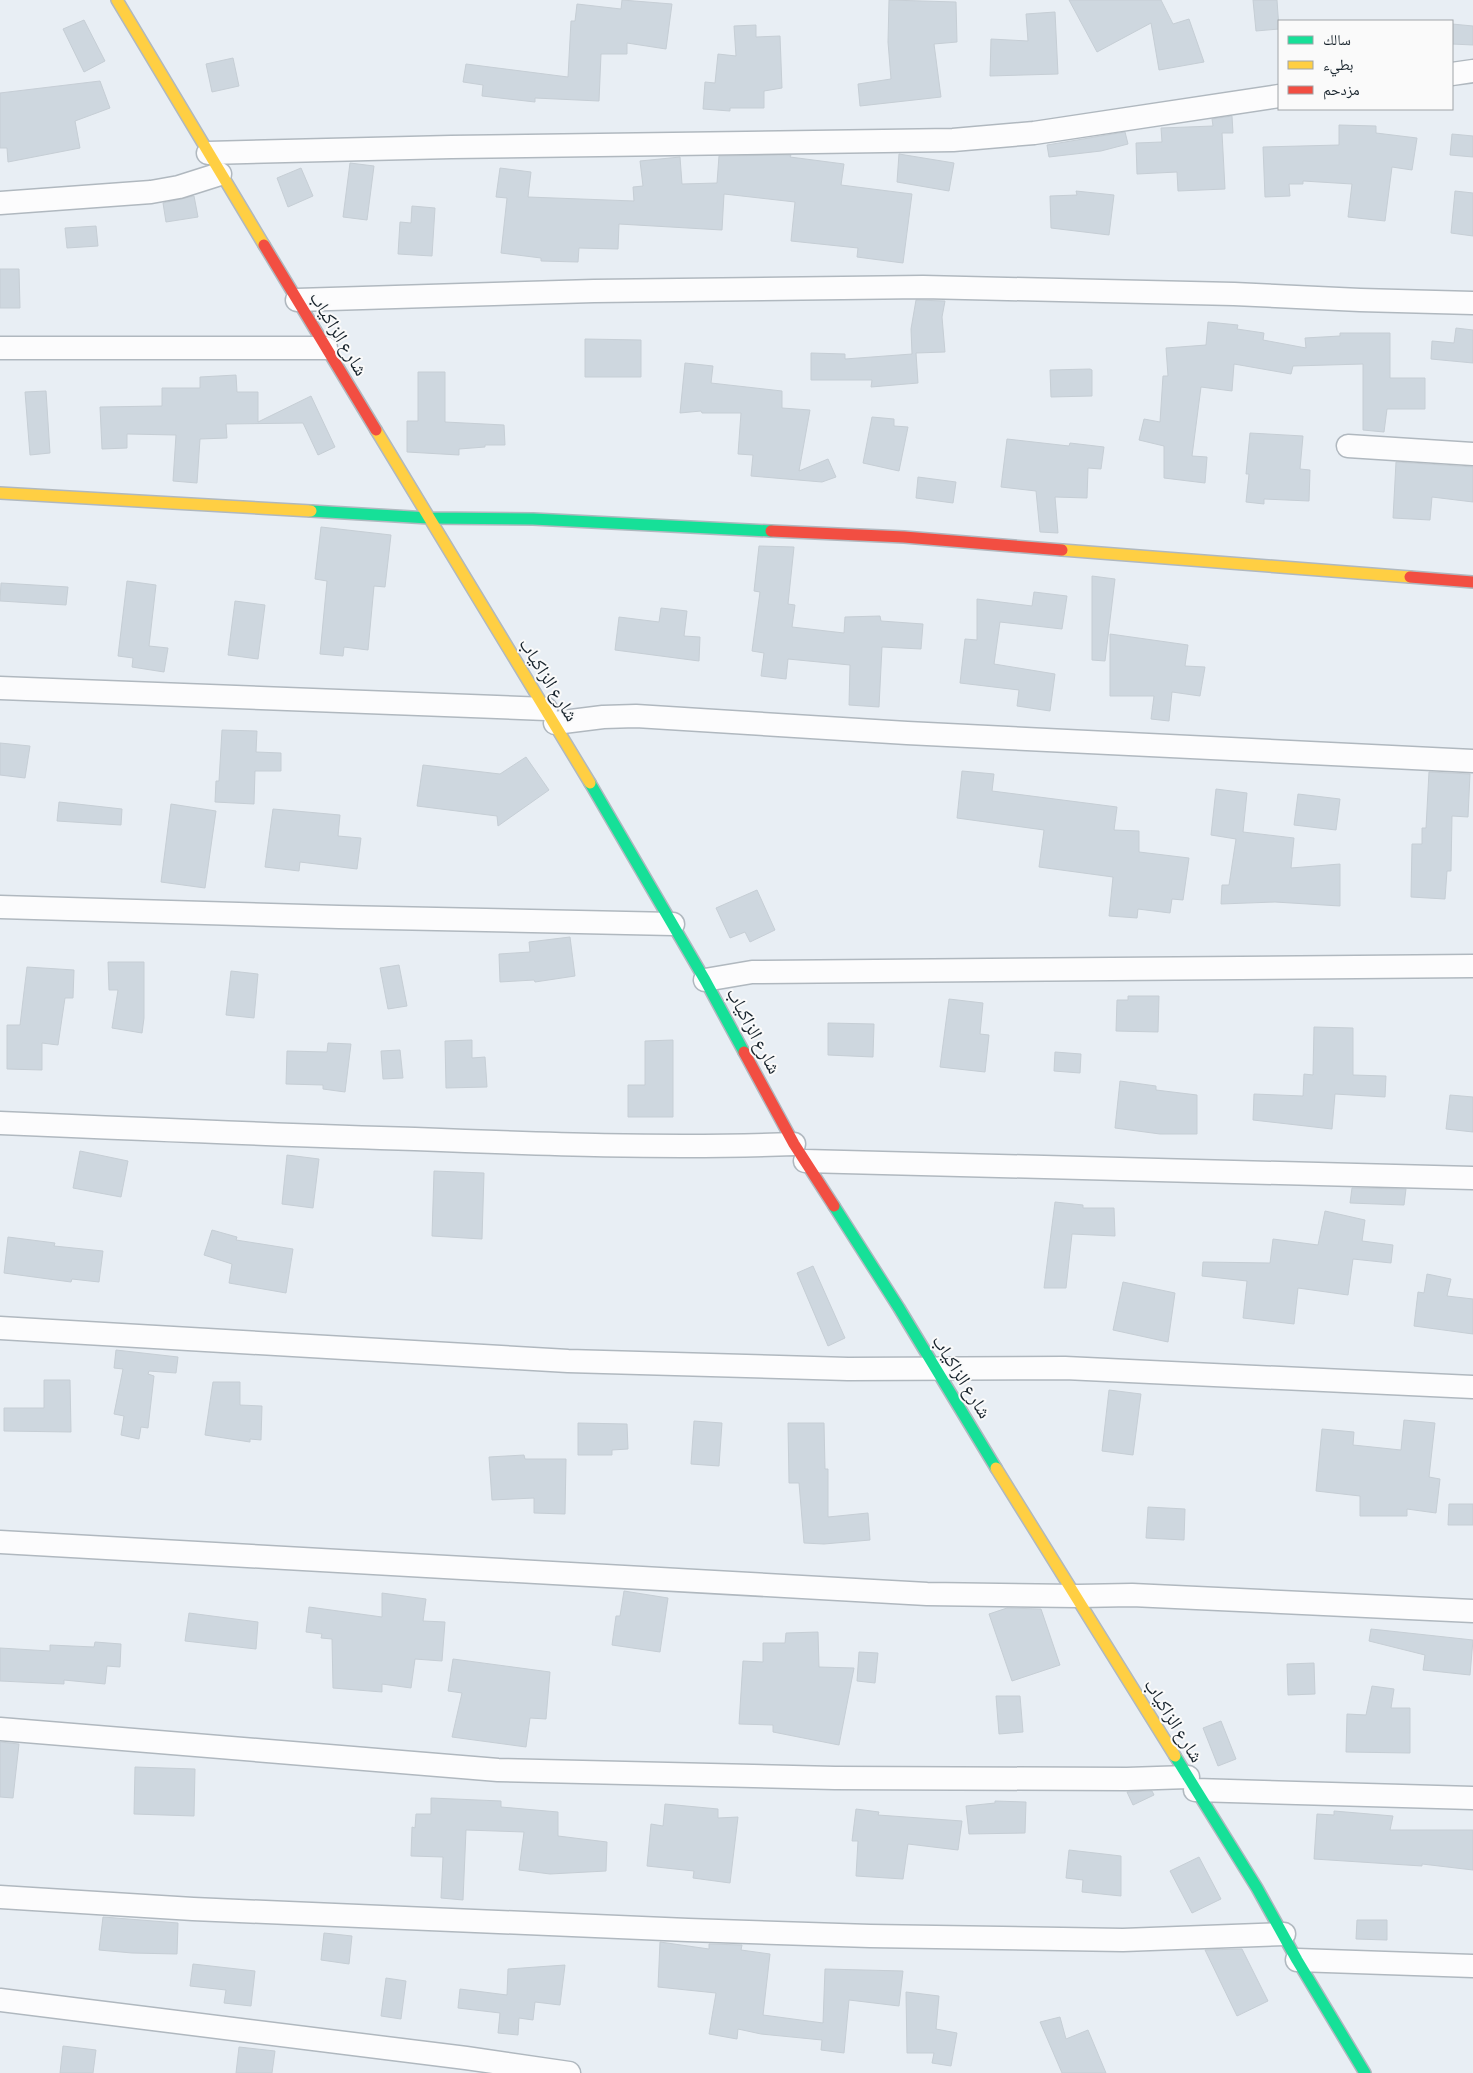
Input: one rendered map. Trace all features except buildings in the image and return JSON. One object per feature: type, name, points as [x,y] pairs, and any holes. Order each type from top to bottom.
[{"type":"street","name":"شارع الزاكياب","points":[[117,0],[220,174],[551,716],[705,980],[799,1153],[899,1308],[934,1368],[1078,1596],[1125,1678],[1284,1934],[1297,1960],[1365,2073]]},
{"type":"street","points":[[1453,74],[1473,71]]},
{"type":"street","points":[[208,153],[451,146],[744,144],[953,140],[1034,133],[1278,96]]},
{"type":"street","points":[[0,203],[151,192],[179,187],[220,174]]},
{"type":"street","points":[[297,300],[604,291],[923,287],[1234,294],[1473,303]]},
{"type":"street","points":[[0,348],[326,348]]},
{"type":"street","points":[[1348,446],[1473,454]]},
{"type":"street","points":[[0,493],[429,518],[533,519],[904,537],[1473,582]]},
{"type":"street","points":[[0,688],[551,716],[636,716],[1473,761]]},
{"type":"street","points":[[0,907],[673,924]]},
{"type":"street","points":[[705,980],[752,972],[1473,966]]},
{"type":"street","points":[[0,1123],[508,1143],[732,1146],[799,1153],[1473,1178]]},
{"type":"street","points":[[0,1328],[568,1361],[848,1368],[1066,1368],[1473,1387]]},
{"type":"street","points":[[0,1542],[917,1594],[1132,1595],[1473,1611]]},
{"type":"street","points":[[0,1729],[498,1770],[845,1778],[1127,1779],[1473,1798]]},
{"type":"street","points":[[0,1897],[212,1910],[870,1936],[1124,1940],[1284,1934]]},
{"type":"street","points":[[1297,1960],[1473,1966]]},
{"type":"street","points":[[0,2000],[466,2058],[568,2073]]},
{"type":"traffic: fast","points":[[311,511],[429,518],[533,519],[771,531]]},
{"type":"traffic: fast","points":[[590,783],[705,980],[744,1052]]},
{"type":"traffic: fast","points":[[834,1206],[899,1308],[996,1468]]},
{"type":"traffic: fast","points":[[1175,1756],[1257,1888],[1297,1960],[1365,2073]]},
{"type":"traffic: slow","points":[[117,0],[264,245]]},
{"type":"traffic: slow","points":[[376,430],[590,783]]},
{"type":"traffic: slow","points":[[0,493],[311,511]]},
{"type":"traffic: slow","points":[[1062,550],[1410,577]]},
{"type":"traffic: slow","points":[[996,1468],[1175,1756]]},
{"type":"traffic: jam","points":[[264,245],[376,430]]},
{"type":"traffic: jam","points":[[771,531],[904,537],[1062,550]]},
{"type":"traffic: jam","points":[[1410,577],[1473,582]]},
{"type":"traffic: jam","points":[[744,1052],[794,1144],[834,1206]]}]
